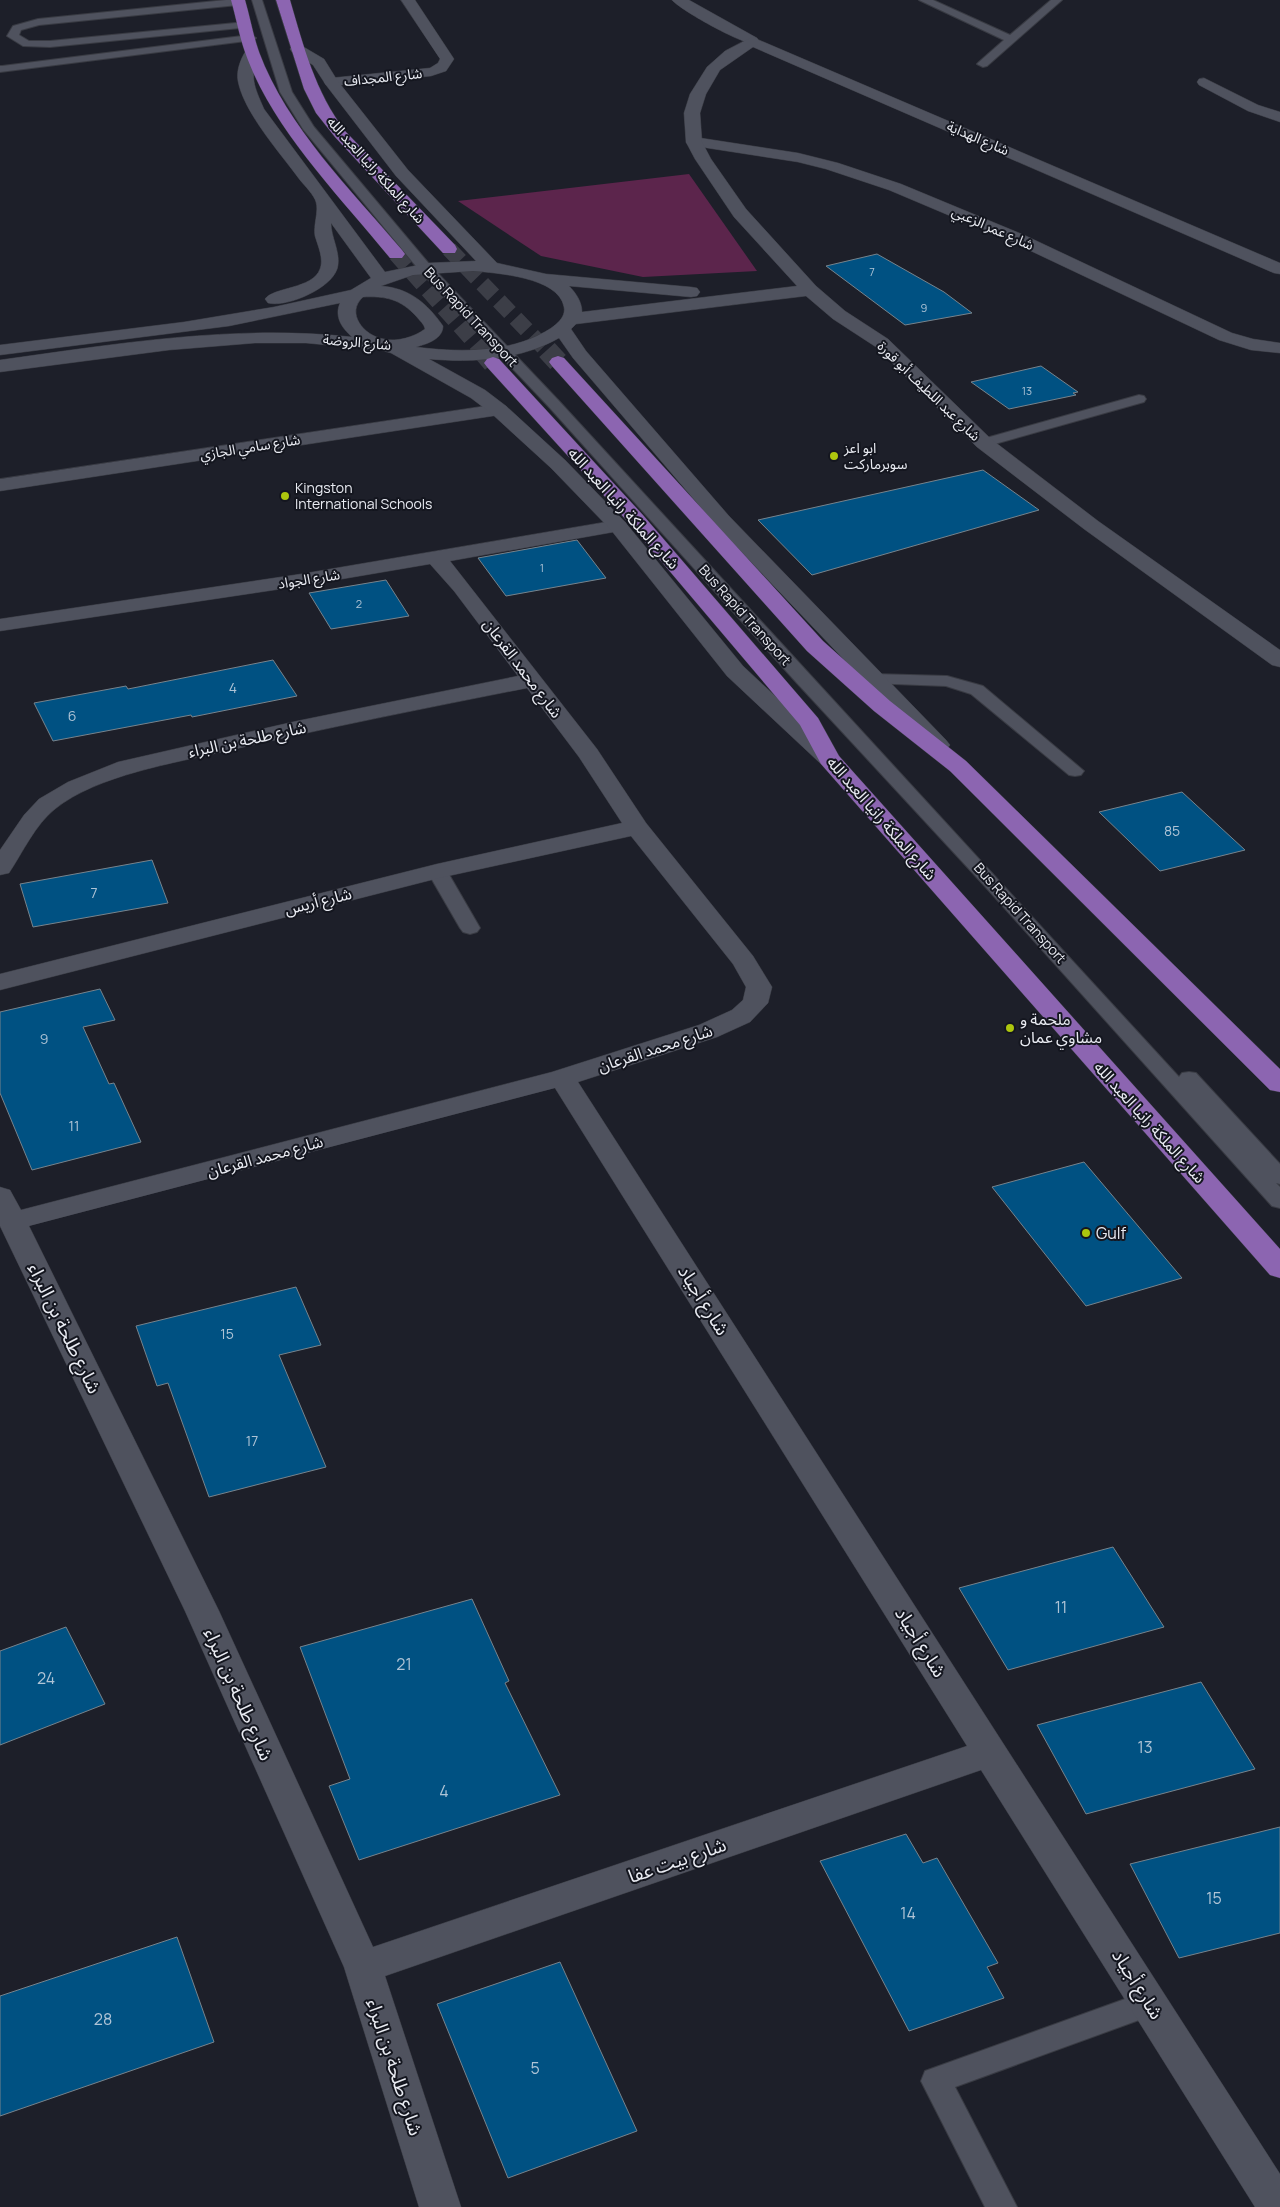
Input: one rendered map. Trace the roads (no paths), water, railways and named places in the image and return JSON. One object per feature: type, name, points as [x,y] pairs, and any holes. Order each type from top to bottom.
[{"type":"main road","name":"شارع الملكة رانيا العبد الله","points":[[283,0],[296,49],[310,89],[324,113],[340,134],[449,249]]},
{"type":"main road","points":[[238,1],[249,38],[272,95],[302,141],[396,254]]},
{"type":"main road","name":"شارع الملكة رانيا العبد الله","points":[[503,354],[635,518],[810,723],[829,759],[1280,1268]]},
{"type":"main road","points":[[558,362],[815,646],[882,706],[958,766],[1280,1084]]},
{"type":"street","name":"شارع المجداف","points":[[330,82],[424,73],[441,69],[446,64],[447,59],[408,0]]},
{"type":"street","name":"شارع الهداية","points":[[679,0],[724,27],[752,41],[1280,269]]},
{"type":"street","points":[[249,38],[244,80],[257,110],[381,279]]},
{"type":"street","name":"شارع عبد اللطيف أبو قورة","points":[[752,41],[725,57],[706,78],[693,105],[692,113],[694,142],[711,173],[740,214],[810,290],[839,315],[882,344],[984,443],[1092,525],[1280,660]]},
{"type":"street","points":[[296,49],[319,62],[330,82],[402,174],[491,267]]},
{"type":"street","points":[[1204,82],[1253,108],[1280,117]]},
{"type":"street","name":"شارع عمر الزعبي","points":[[694,142],[788,155],[832,166],[883,183],[953,210],[1079,266],[1220,335],[1252,346],[1280,348]]},
{"type":"street","points":[[196,325],[230,311],[291,294],[321,280],[328,273],[330,263],[323,233],[324,202]]},
{"type":"street","points":[[829,759],[734,671],[618,526],[558,464],[499,410],[478,394],[389,347],[359,334],[347,320],[346,307],[355,295],[381,279],[432,267],[491,267],[519,271],[543,279],[564,291],[573,305],[566,324],[579,354],[722,520],[958,766]]},
{"type":"street","points":[[543,279],[660,290],[765,295]]},
{"type":"street","points":[[389,347],[448,355],[503,354],[542,340],[566,324],[641,311],[810,290]]},
{"type":"street","name":"شارع الروضة","points":[[364,292],[388,292],[407,297],[434,326],[434,331],[421,341],[389,347],[330,339],[258,338],[3,361],[196,325],[293,310],[364,292]]},
{"type":"street","points":[[589,366],[588,347],[592,339],[606,323],[641,311]]},
{"type":"street","name":"شارع سامي الجازي","points":[[0,485],[499,410]]},
{"type":"street","name":"شارع الجواد","points":[[0,625],[436,558],[618,526]]},
{"type":"street","name":"شارع محمد القرعان","points":[[7,1209],[562,1078],[730,1022],[750,1009],[758,995],[758,986],[744,961],[637,827],[589,754],[461,587],[436,558]]},
{"type":"street","name":"شارع طلحة بن البراء","points":[[0,868],[32,820],[46,804],[63,794],[112,772],[154,759],[532,680]]},
{"type":"street","name":"شارع أريس","points":[[0,982],[437,871],[637,827]]},
{"type":"street","name":"شارع أجياد","points":[[562,1078],[1278,2207]]},
{"type":"street","name":"شارع طلحة بن البراء","points":[[7,1209],[202,1611],[363,1967],[440,2207]]},
{"type":"street","name":"شارع بيت عفا","points":[[363,1967],[991,1752]]},
{"type":"lane","name":"Bus Rapid Transport","points":[[257,0],[282,80],[293,106],[321,144],[432,267]]},
{"type":"lane","name":"Bus Rapid Transport","points":[[263,0],[291,83],[306,110],[503,354],[554,404],[802,678],[989,879],[1280,1201]]},
{"type":"lane","points":[[924,0],[1010,39]]},
{"type":"lane","points":[[983,64],[1057,0]]},
{"type":"lane","points":[[238,1],[38,22],[17,28],[13,36],[27,44],[249,38]]},
{"type":"lane","points":[[2,69],[249,38]]},
{"type":"lane","name":"Bus Rapid Transport","points":[[503,354],[571,409],[841,706],[1026,900],[1280,1177]]},
{"type":"lane","points":[[984,443],[1139,399]]},
{"type":"lane","points":[[874,679],[947,681],[977,690],[1075,771]]},
{"type":"lane","points":[[437,871],[470,928]]},
{"type":"lane","points":[[1001,2207],[936,2081],[1150,2003]]},
{"type":"tunnel","points":[[449,249],[548,352]]},
{"type":"tunnel","points":[[396,254],[483,352]]},
{"type":"tunnel","points":[[482,350],[493,363]]},
{"type":"tunnel","points":[[547,350],[558,362]]},
{"type":"place","name":"ابو اعز سوبرماركت","points":[[834,456]]},
{"type":"place","name":"Kingston International Schools","points":[[285,496]]},
{"type":"place","name":"ملحمة و مشاوي عمان","points":[[1010,1028]]},
{"type":"place","name":"Gulf","points":[[1086,1233]]}]
